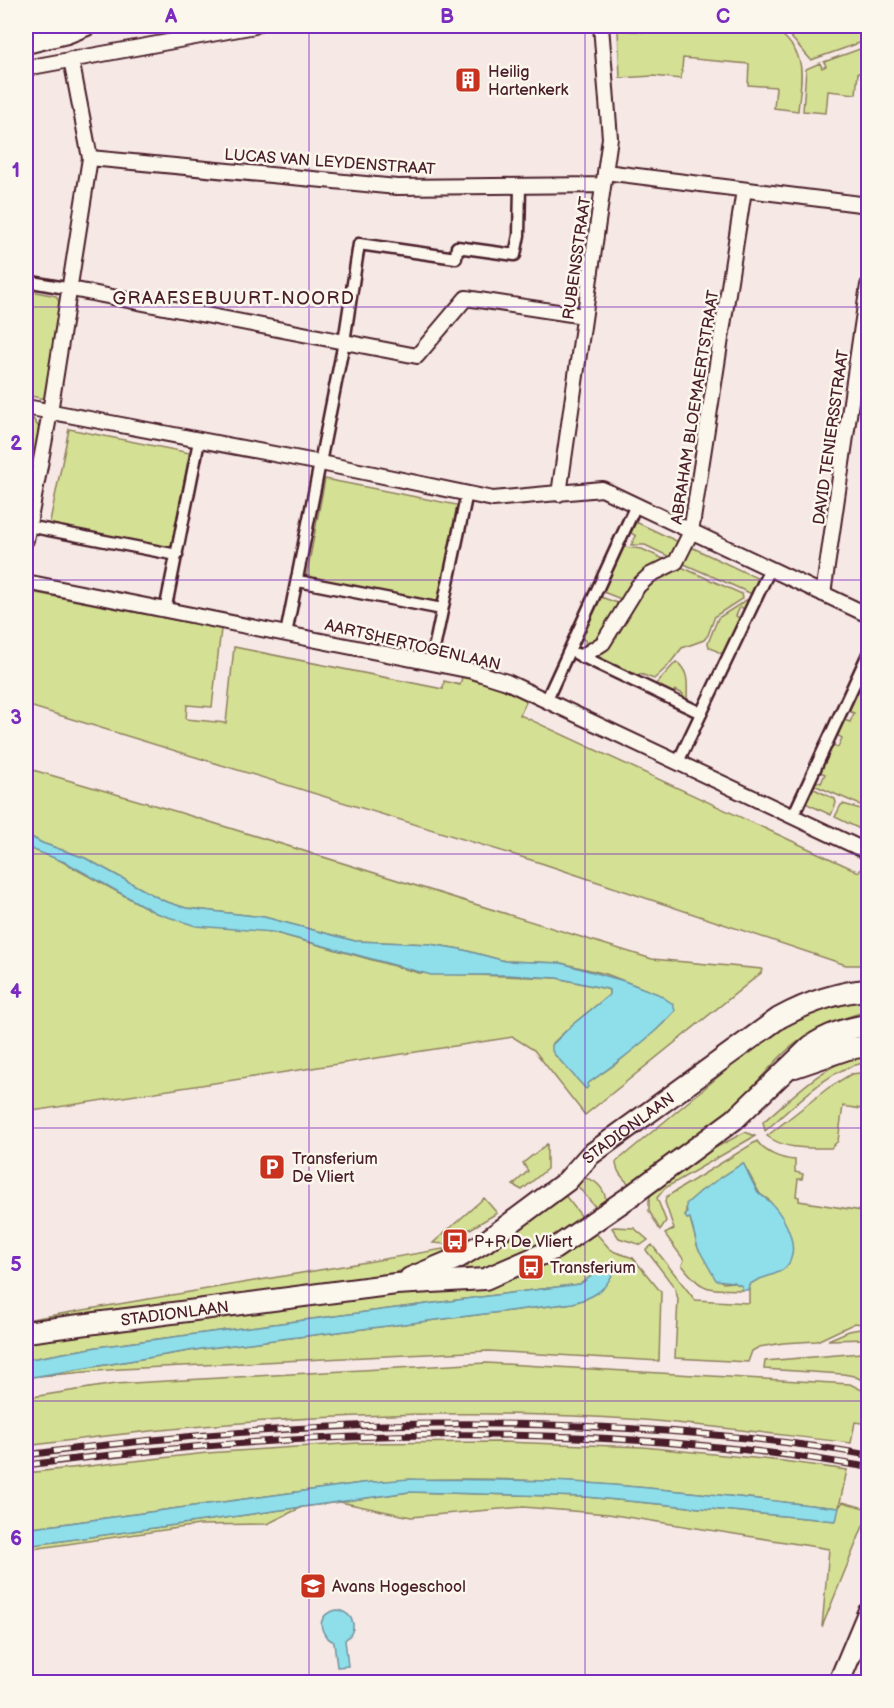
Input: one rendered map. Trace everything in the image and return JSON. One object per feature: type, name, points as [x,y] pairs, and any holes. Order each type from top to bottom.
[{"type":"main road","name":"STADIONLAAN","points":[[396,1284],[458,1258],[485,1242],[567,1180],[590,1155],[779,1018],[833,995],[868,990]]},
{"type":"main road","name":"STADIONLAAN","points":[[26,1332],[396,1284],[485,1279],[554,1249],[628,1198],[735,1119],[820,1040],[839,1031],[868,1025]]},
{"type":"main road","points":[[787,1070],[822,1056],[868,1046]]},
{"type":"main road","points":[[839,1683],[868,1613]]},
{"type":"street","points":[[26,29],[61,26]]},
{"type":"street","points":[[75,26],[86,26]]},
{"type":"street","points":[[26,44],[67,34],[86,26]]},
{"type":"street","points":[[26,68],[255,26]]},
{"type":"street","name":"RUBENSSTRAAT","points":[[559,494],[610,138],[601,26]]},
{"type":"street","points":[[71,59],[90,158],[71,289],[27,533],[177,555]]},
{"type":"street","name":"LUCAS VAN LEYDENSTRAAT","points":[[90,158],[397,187],[520,187],[604,179],[744,190],[868,205]]},
{"type":"street","points":[[286,634],[344,342],[359,244],[456,258],[457,247],[515,255],[519,235],[520,187]]},
{"type":"street","name":"ABRAHAM BLOEMAERTSTRAAT","points":[[583,656],[603,643],[638,585],[650,575],[676,562],[692,532],[744,190]]},
{"type":"street","points":[[26,281],[417,356],[466,298],[584,316]]},
{"type":"street","name":"DAVID TENIERSSTRAAT","points":[[824,594],[868,285]]},
{"type":"street","points":[[26,407],[321,463],[494,499],[602,489],[868,615]]},
{"type":"street","points":[[165,611],[199,441]]},
{"type":"street","points":[[431,663],[467,493]]},
{"type":"street","points":[[546,700],[636,505]]},
{"type":"street","points":[[678,762],[770,569]]},
{"type":"street","points":[[298,581],[442,609]]},
{"type":"street","name":"AARTSHERTOGENLAAN","points":[[26,582],[472,671],[507,682],[868,852]]},
{"type":"street","points":[[569,650],[701,713]]},
{"type":"street","points":[[793,816],[866,668],[868,654]]},
{"type":"green space","points":[[623,26],[753,26],[682,29]]},
{"type":"green space","points":[[770,26],[863,28],[868,26],[868,40],[811,60],[782,27]]},
{"type":"green space","points":[[618,30],[683,34],[753,30],[779,32],[789,41],[799,59],[801,78],[798,111],[774,108],[776,87],[748,85],[749,64],[683,58],[681,79],[653,76],[620,78]]},
{"type":"green space","points":[[868,46],[868,74],[858,73],[856,94],[828,91],[826,113],[803,111],[806,69],[820,63],[822,68],[826,66],[824,62]]},
{"type":"green space","points":[[26,290],[56,296],[60,304],[45,399],[26,395]]},
{"type":"green space","points":[[26,415],[31,416],[40,429],[26,505]]},
{"type":"green space","points":[[69,429],[190,453],[170,551],[49,526]]},
{"type":"green space","points":[[325,479],[457,505],[438,604],[306,578]]},
{"type":"green space","points":[[636,522],[683,544],[672,558],[645,545],[631,545],[636,536],[631,533]]},
{"type":"green space","points":[[687,545],[759,579],[752,594],[682,563]]},
{"type":"green space","points":[[624,547],[642,549],[668,561],[624,599],[621,599],[603,592]]},
{"type":"green space","points":[[679,566],[742,594],[743,598],[715,616],[704,640],[682,648],[654,679],[640,674],[637,678],[632,676],[633,673],[624,669],[622,671],[589,656],[638,589]]},
{"type":"green space","points":[[26,591],[221,629],[212,707],[187,705],[186,719],[226,723],[234,647],[443,689],[444,681],[460,685],[462,677],[489,683],[527,700],[520,715],[859,872],[865,861],[868,863],[867,965],[846,965],[544,864],[26,705]]},
{"type":"green space","points":[[601,597],[620,604],[608,632],[581,652],[586,641],[581,638]]},
{"type":"green space","points":[[748,599],[745,609],[740,607],[736,616],[741,619],[724,655],[709,647],[708,643],[718,618]]},
{"type":"green space","points":[[676,662],[686,674],[687,701],[682,699],[683,694],[675,690],[672,695],[654,686]]},
{"type":"green space","points":[[868,675],[868,806],[865,807],[814,785],[815,781],[821,783],[825,774],[820,772],[832,745],[838,747],[842,738],[837,735],[844,720],[850,722],[854,713],[848,711],[864,677]]},
{"type":"green space","points":[[26,768],[178,812],[652,959],[762,969],[761,973],[585,1115],[534,1050],[513,1037],[26,1112],[26,847],[52,856],[156,913],[272,932],[419,973],[557,978],[607,989],[609,995],[553,1043],[555,1055],[584,1086],[617,1063],[665,1022],[640,987],[606,974],[561,963],[505,961],[430,944],[355,941],[264,917],[186,908],[164,901],[85,858],[42,843],[26,834]]},
{"type":"green space","points":[[812,788],[835,799],[836,803],[831,815],[805,803]]},
{"type":"green space","points":[[843,804],[868,811],[868,833],[835,817]]},
{"type":"green space","points":[[868,1000],[868,1011],[821,1028],[789,1048],[722,1118],[633,1187],[622,1176],[616,1162],[749,1051],[780,1028],[811,1013],[842,1004]]},
{"type":"green space","points":[[868,1055],[868,1063],[855,1065],[827,1079],[765,1131],[763,1122],[812,1080],[838,1064]]},
{"type":"green space","points":[[868,1072],[868,1110],[843,1106],[838,1141],[831,1148],[789,1146],[767,1136],[828,1088],[851,1074]]},
{"type":"green space","points":[[745,1132],[755,1136],[665,1188],[657,1198],[666,1221],[660,1230],[649,1211],[649,1200],[653,1188],[681,1166]]},
{"type":"green space","points":[[757,1141],[774,1155],[795,1160],[795,1172],[803,1174],[802,1179],[798,1179],[796,1196],[799,1197],[799,1201],[868,1212],[868,1325],[855,1323],[817,1341],[759,1347],[752,1351],[748,1362],[675,1358],[678,1299],[675,1288],[646,1250],[652,1245],[695,1300],[749,1303],[749,1285],[761,1277],[768,1276],[770,1201],[760,1194],[743,1163],[701,1191],[687,1204],[685,1216],[690,1218],[698,1248],[723,1283],[733,1282],[743,1286],[742,1290],[708,1288],[696,1281],[682,1265],[684,1260],[665,1234],[674,1229],[665,1202],[666,1197]]},
{"type":"green space","points":[[547,1144],[547,1169],[522,1190],[513,1185],[528,1171],[523,1163]]},
{"type":"green space","points":[[582,1178],[598,1184],[603,1192],[606,1200],[596,1208],[575,1183]]},
{"type":"green space","points":[[563,1193],[583,1218],[558,1237],[480,1271],[441,1279]]},
{"type":"green space","points":[[484,1198],[497,1213],[445,1244],[433,1243]]},
{"type":"green space","points":[[612,1228],[634,1228],[648,1240],[641,1245],[619,1238]]},
{"type":"green space","points":[[595,1232],[609,1248],[633,1258],[661,1292],[659,1361],[489,1351],[121,1369],[39,1376],[201,1349],[573,1303],[596,1273],[580,1284],[97,1347],[26,1360],[26,1341],[287,1306],[500,1281],[550,1261]]},
{"type":"green space","points":[[443,1249],[446,1254],[426,1264],[393,1273],[26,1322],[26,1320]]},
{"type":"green space","points":[[860,1329],[868,1331],[868,1339],[828,1340],[849,1331]]},
{"type":"green space","points":[[868,1354],[868,1383],[854,1376],[843,1374],[764,1369],[765,1361]]},
{"type":"green space","points":[[486,1363],[850,1384],[868,1396],[868,1424],[855,1422],[851,1443],[644,1420],[567,1416],[412,1414],[180,1428],[26,1446],[26,1398],[115,1384]]},
{"type":"green space","points":[[502,1442],[643,1447],[847,1470],[839,1507],[843,1502],[868,1509],[868,1514],[822,1627],[829,1549],[608,1514],[523,1507],[411,1517],[340,1502],[311,1506],[409,1492],[586,1497],[836,1521],[838,1508],[600,1484],[481,1479],[422,1480],[362,1483],[26,1529],[26,1473],[207,1453],[357,1443]]},
{"type":"green space","points":[[302,1507],[267,1524],[199,1525],[26,1550],[26,1546]]},
{"type":"water","points":[[26,834],[42,843],[85,858],[164,901],[186,908],[264,917],[355,941],[430,944],[505,961],[561,963],[624,981],[658,994],[673,1004],[675,1011],[644,1041],[587,1084],[586,1089],[555,1055],[552,1045],[572,1025],[609,995],[607,989],[557,978],[508,975],[431,975],[272,932],[196,926],[156,913],[67,863],[26,847]]},
{"type":"water","points":[[743,1163],[758,1192],[782,1217],[792,1243],[791,1260],[786,1267],[778,1273],[749,1285],[748,1290],[742,1290],[742,1286],[733,1282],[716,1280],[698,1248],[690,1218],[687,1219],[685,1216],[686,1204]]},
{"type":"water","points":[[608,1270],[612,1275],[601,1290],[573,1303],[201,1349],[26,1378],[26,1360],[97,1347],[580,1284],[596,1273]]},
{"type":"water","points":[[409,1479],[588,1483],[839,1508],[836,1521],[586,1497],[409,1492],[26,1546],[26,1529],[362,1483]]},
{"type":"water","points":[[338,1610],[348,1615],[353,1627],[345,1640],[348,1666],[337,1667],[334,1642],[324,1633],[321,1623],[326,1615]]},
{"type":"railway","points":[[26,1455],[266,1430],[426,1424],[586,1426],[666,1431],[768,1440],[868,1455]]},
{"type":"railway","points":[[26,1465],[236,1444],[341,1437],[447,1435],[553,1436],[658,1442],[763,1452],[868,1467]]},
{"type":"place","name":"Heilig Hartenkerk","points":[[468,80]]},
{"type":"place","name":"Transferium De Vliert","points":[[272,1167]]},
{"type":"place","name":"P+R De Vliert","points":[[455,1241]]},
{"type":"place","name":"Transferium","points":[[531,1267]]},
{"type":"place","name":"Avans Hogeschool","points":[[313,1586]]},
{"type":"district","name":"GRAAFSEBUURT-NOORD","points":[[234,298]]}]
